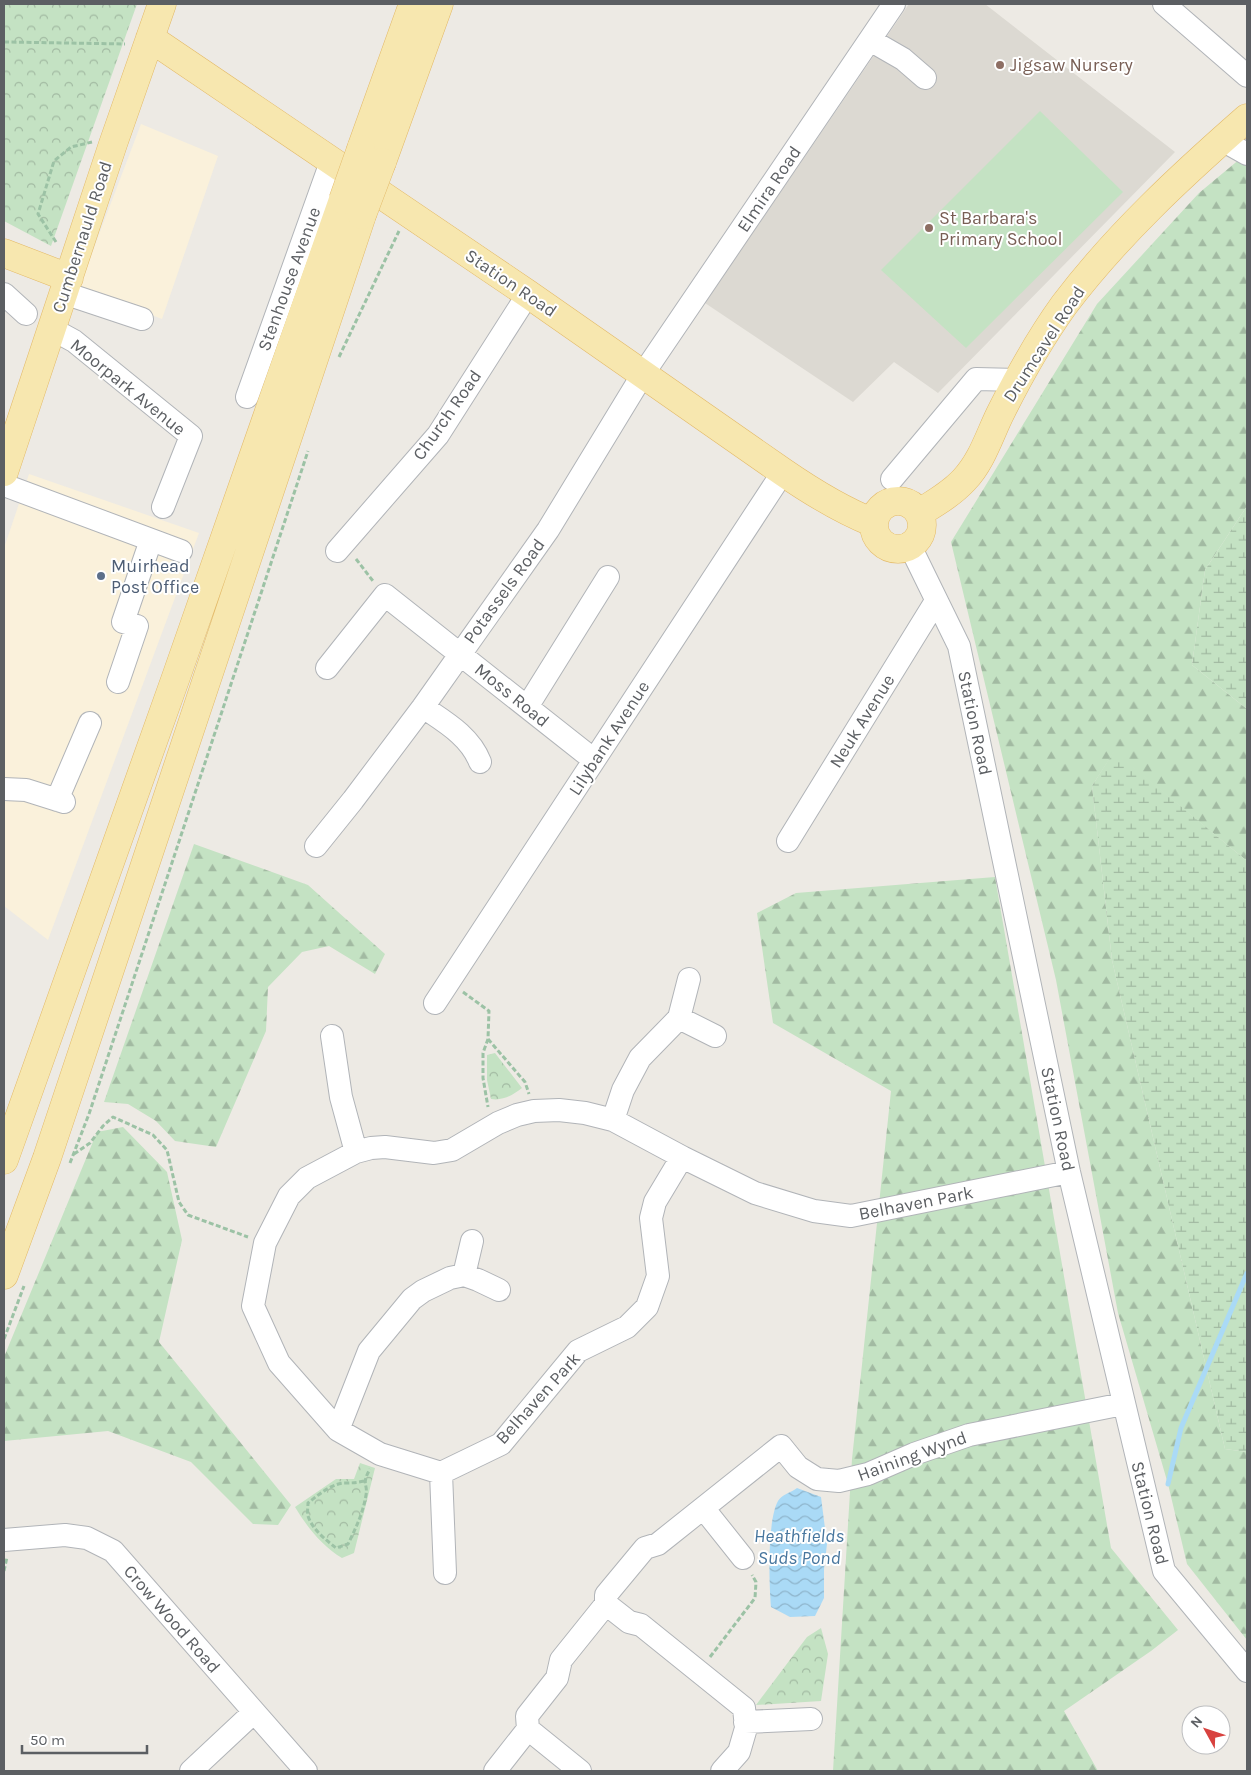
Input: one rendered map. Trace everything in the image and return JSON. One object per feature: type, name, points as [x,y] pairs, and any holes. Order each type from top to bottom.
[{"type":"main road","name":"Cumbernauld Road","points":[[4,472],[66,285],[140,41],[162,4]]},
{"type":"main road","points":[[4,1275],[60,1156],[371,155],[413,4]]},
{"type":"main road","points":[[371,155],[439,4]]},
{"type":"main road","name":"Station Road","points":[[140,41],[332,162],[528,294],[822,499],[874,524]]},
{"type":"main road","name":"Drumcavel Road","points":[[919,513],[956,488],[977,463],[1002,410],[1064,306],[1107,254],[1141,216],[1247,118]]},
{"type":"main road","points":[[60,1156],[5,1150],[173,686],[353,208]]},
{"type":"main road","points":[[4,253],[66,285]]},
{"type":"main road","points":[[895,501],[903,502],[911,505],[919,513],[922,526],[921,534],[910,546],[896,549],[882,544],[875,531],[874,524],[880,509],[895,501]]},
{"type":"street","name":"Elmira Road","points":[[643,374],[894,4]]},
{"type":"street","points":[[1164,4],[1247,76]]},
{"type":"street","points":[[870,40],[903,59],[925,78]]},
{"type":"street","points":[[1222,140],[1247,154]]},
{"type":"street","name":"Stenhouse Avenue","points":[[247,397],[332,162]]},
{"type":"street","points":[[66,285],[142,319]]},
{"type":"street","name":"Church Road","points":[[340,547],[438,435],[528,294]]},
{"type":"street","name":"Moorpark Avenue","points":[[52,329],[74,341],[191,436],[163,508]]},
{"type":"street","name":"Potassels Road","points":[[316,846],[423,707],[548,530],[643,374]]},
{"type":"street","points":[[892,478],[976,379],[1019,380]]},
{"type":"street","name":"Lilybank Avenue","points":[[435,1003],[783,472]]},
{"type":"street","points":[[4,485],[181,551]]},
{"type":"street","points":[[118,682],[137,626],[123,622],[151,540]]},
{"type":"street","name":"Station Road","points":[[910,546],[959,646],[1069,1172],[1164,1571],[1247,1671]]},
{"type":"street","points":[[527,707],[608,578]]},
{"type":"street","points":[[327,668],[385,595]]},
{"type":"street","name":"Moss Road","points":[[385,595],[594,760]]},
{"type":"street","name":"Neuk Avenue","points":[[788,841],[936,600]]},
{"type":"street","points":[[423,707],[468,741],[475,749],[480,762]]},
{"type":"street","points":[[4,789],[26,790],[60,801],[90,723]]},
{"type":"street","points":[[613,1120],[623,1090],[640,1058],[679,1018],[689,979]]},
{"type":"street","points":[[679,1018],[715,1036]]},
{"type":"street","points":[[332,1036],[341,1097],[356,1152]]},
{"type":"street","name":"Belhaven Park","points":[[682,1157],[654,1202],[651,1218],[658,1276],[647,1307],[627,1327],[578,1351],[501,1444],[441,1473],[380,1454],[338,1430],[280,1363],[253,1306],[265,1243],[289,1196],[307,1178],[356,1152],[371,1148],[385,1147],[434,1153],[452,1150],[498,1123],[517,1115],[534,1112],[559,1110],[613,1120],[755,1193],[814,1211],[850,1216],[1069,1172]]},
{"type":"street","points":[[464,1275],[472,1241]]},
{"type":"street","points":[[338,1430],[369,1351],[412,1299],[450,1278],[464,1275],[499,1290]]},
{"type":"street","name":"Haining Wynd","points":[[495,1771],[528,1730],[527,1716],[557,1678],[561,1660],[606,1604],[606,1595],[645,1548],[658,1544],[781,1446],[798,1467],[817,1479],[839,1481],[868,1474],[914,1454],[968,1435],[1124,1404]]},
{"type":"street","points":[[441,1473],[445,1572]]},
{"type":"street","points":[[704,1509],[743,1558]]},
{"type":"street","name":"Crow Wood Road","points":[[4,1540],[65,1535],[87,1538],[113,1551],[253,1713],[306,1771]]},
{"type":"street","points":[[606,1604],[629,1622],[641,1625],[744,1708],[746,1728],[739,1752],[722,1771]]},
{"type":"street","points":[[191,1771],[253,1713]]},
{"type":"street","points":[[745,1722],[812,1719]]},
{"type":"street","points":[[528,1730],[580,1771]]},
{"type":"path","points":[[4,42],[140,41]]},
{"type":"path","points":[[56,242],[38,214],[54,161],[71,147],[100,140]]},
{"type":"path","points":[[337,365],[407,213]]},
{"type":"path","points":[[89,1114],[308,450]]},
{"type":"path","points":[[340,547],[385,595]]},
{"type":"path","points":[[449,981],[489,1011],[488,1039],[483,1053],[483,1078],[488,1108],[498,1123]]},
{"type":"path","points":[[488,1039],[525,1082],[534,1112]]},
{"type":"path","points":[[60,1156],[90,1143],[102,1126],[113,1118],[153,1135],[167,1150],[179,1202],[188,1215],[265,1243]]},
{"type":"path","points":[[364,1481],[367,1493],[358,1525],[348,1544],[336,1548],[315,1528],[308,1516],[308,1503],[324,1491],[342,1483],[353,1484],[364,1481],[380,1454]]},
{"type":"path","points":[[699,1671],[755,1598],[756,1582],[743,1558]]},
{"type":"shaded area","name":"St Barbara's Primary School","points":[[909,4],[985,4],[1175,152],[938,393],[894,362],[853,402],[705,303]]},
{"type":"shaded area","points":[[141,124],[218,156],[162,319],[79,287]]},
{"type":"shaded area","points":[[29,474],[199,533],[48,940],[4,906],[4,548]]},
{"type":"green space","points":[[4,4],[137,4],[51,246],[4,221]]},
{"type":"green space","points":[[1040,111],[1123,192],[966,348],[881,270]]},
{"type":"green space","points":[[1247,153],[1247,506],[1205,570],[1192,665],[1247,709],[1247,861],[1114,752],[1092,786],[1112,960],[1225,1449],[1247,1452],[1247,1640],[1187,1564],[1168,1484],[1118,1313],[1056,980],[951,542],[1097,304],[1199,193]]},
{"type":"green space","points":[[1247,506],[1247,709],[1192,665],[1205,570]]},
{"type":"green space","points":[[1114,751],[1247,861],[1247,1452],[1225,1449],[1112,960],[1092,786]]},
{"type":"green space","points":[[194,844],[308,885],[385,954],[375,974],[329,946],[302,952],[268,987],[266,1031],[216,1147],[175,1141],[156,1121],[128,1104],[104,1102]]},
{"type":"green space","points":[[995,877],[1111,1548],[1178,1630],[1064,1711],[1098,1771],[833,1771],[852,1459],[891,1091],[773,1023],[757,913],[796,893]]},
{"type":"green space","points":[[495,1053],[522,1088],[508,1097],[500,1099],[491,1099],[487,1080],[487,1055]]},
{"type":"green space","points":[[123,1127],[167,1172],[182,1240],[159,1342],[291,1505],[278,1525],[253,1524],[191,1462],[108,1431],[4,1441],[4,1357],[97,1132]]},
{"type":"green space","points":[[360,1463],[375,1468],[354,1553],[342,1558],[328,1548],[316,1535],[295,1507],[336,1479],[354,1479]]},
{"type":"green space","points":[[821,1628],[828,1654],[821,1701],[756,1705],[807,1637]]},
{"type":"water","name":"Heathfields Suds Pond","points":[[797,1488],[821,1497],[827,1544],[824,1569],[824,1598],[815,1616],[790,1617],[771,1607],[770,1537],[774,1510],[779,1499]]},
{"type":"waterway","points":[[1168,1484],[1181,1428],[1247,1273]]},
{"type":"place","name":"Jigsaw Nursery","points":[[1000,65]]},
{"type":"place","name":"St Barbara's Primary School","points":[[929,228]]},
{"type":"place","name":"Muirhead Post Office","points":[[101,576]]}]
